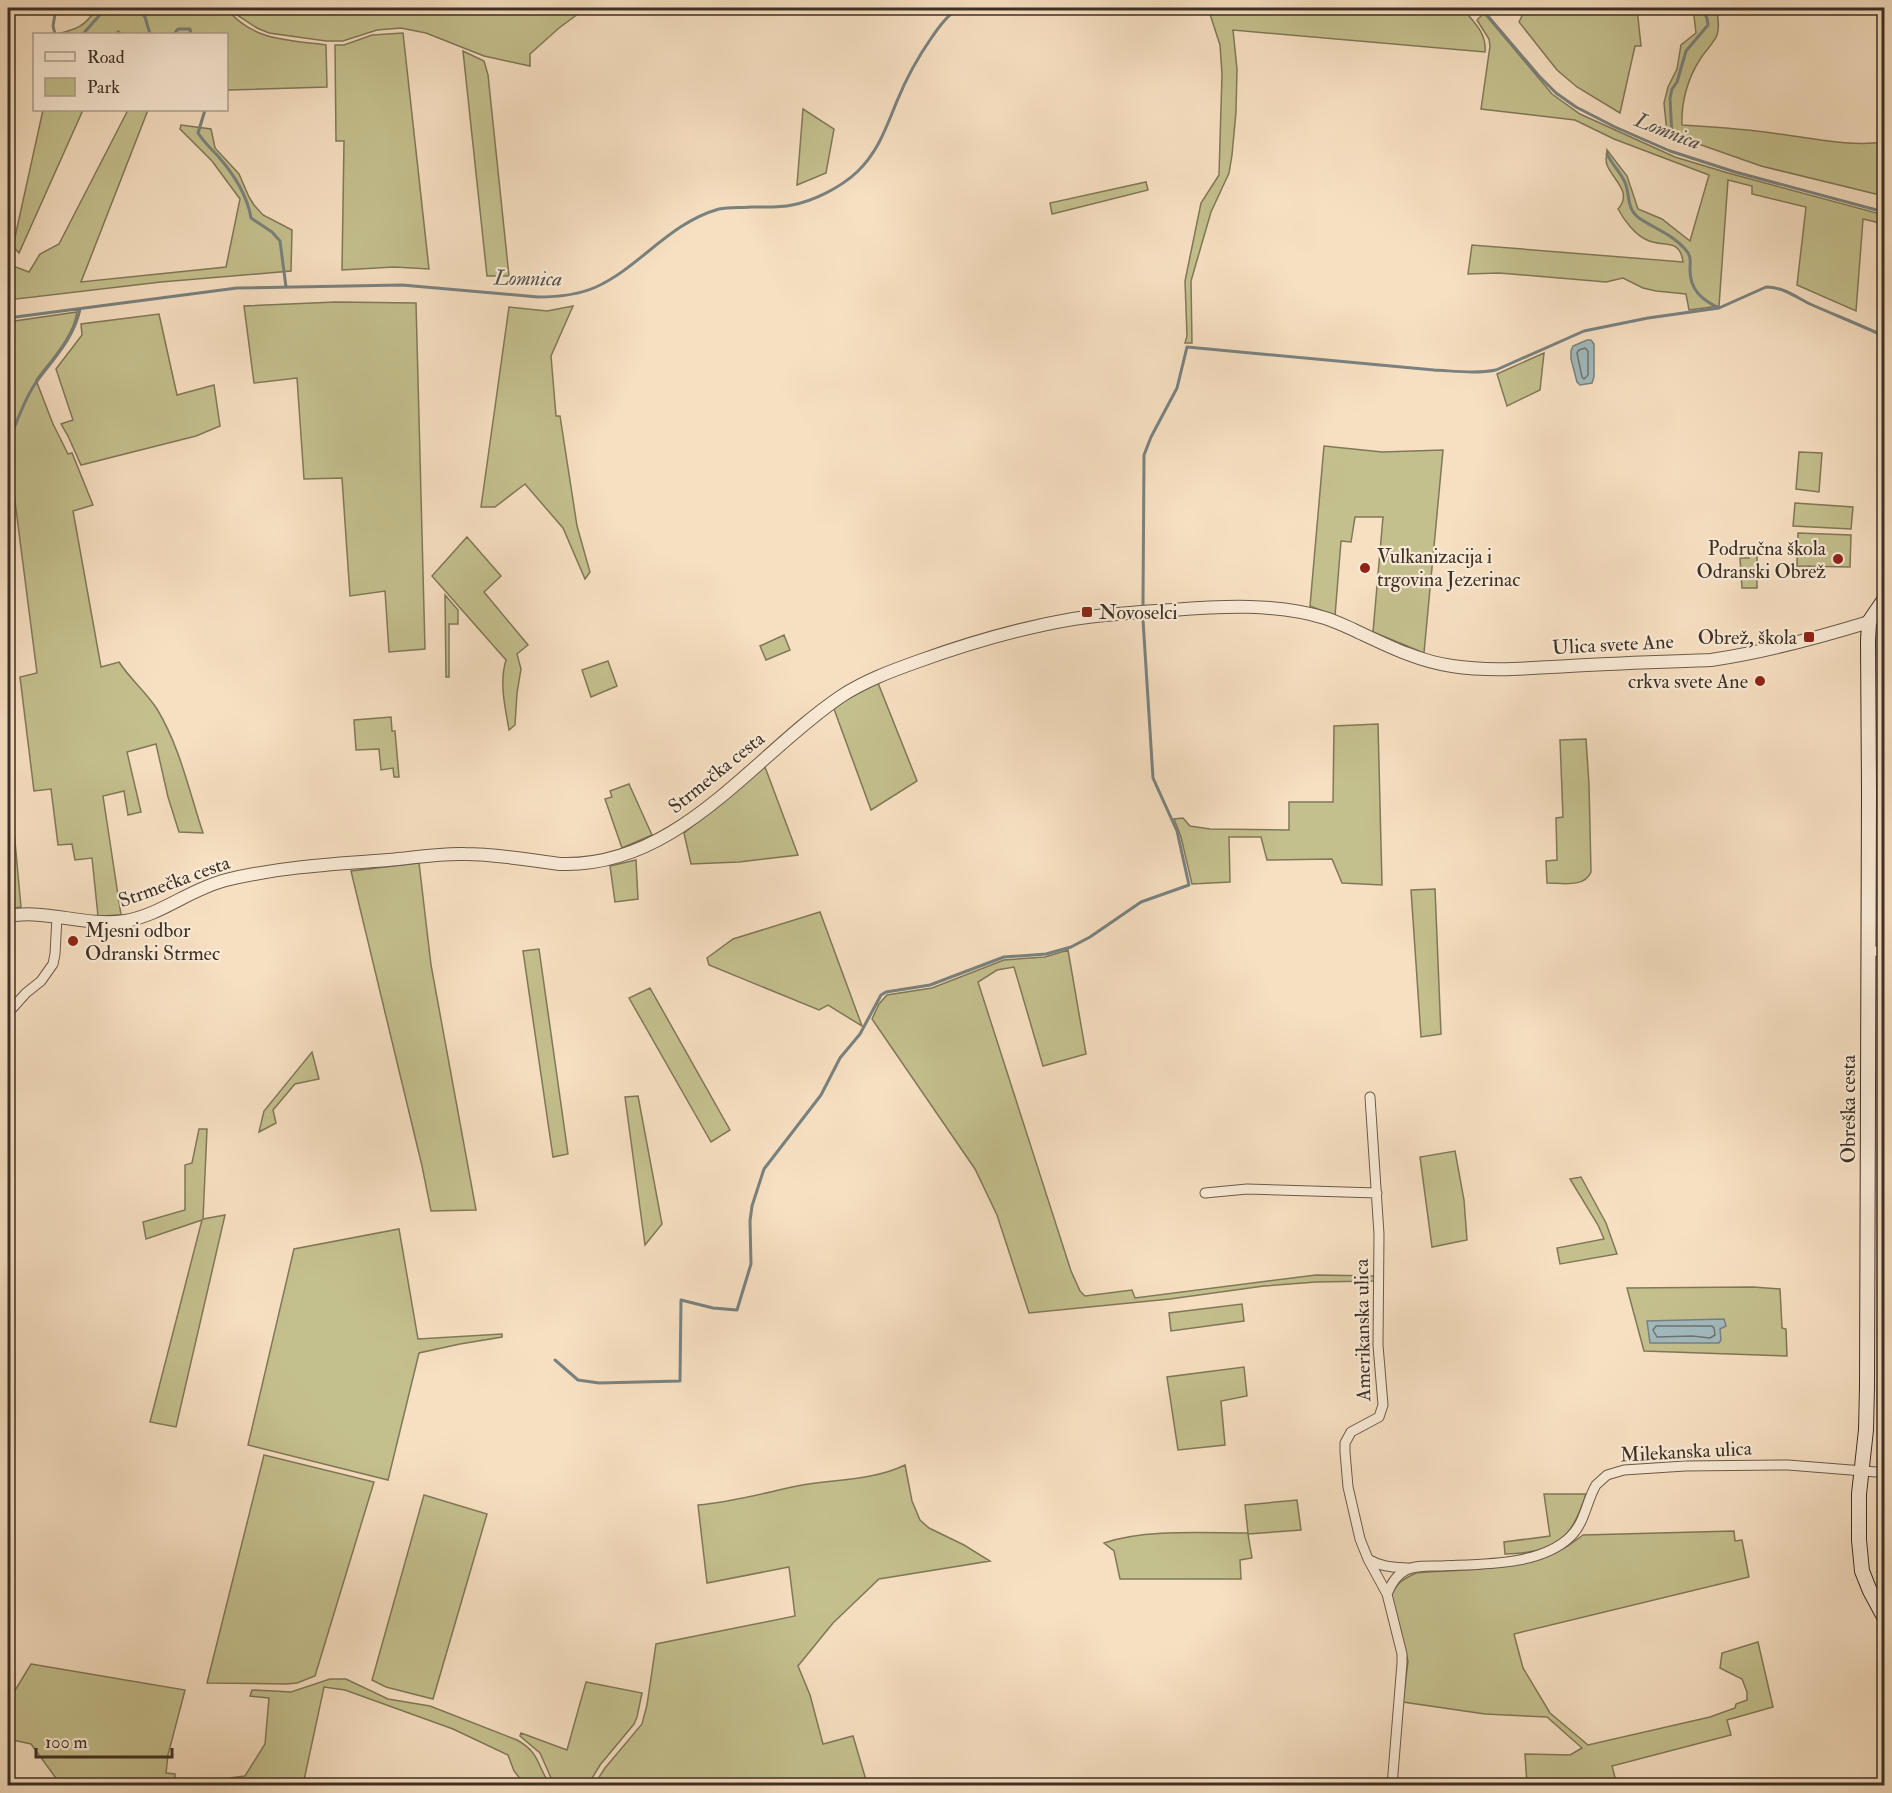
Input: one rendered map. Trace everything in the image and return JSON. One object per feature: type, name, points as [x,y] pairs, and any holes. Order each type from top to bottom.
[{"type":"main road","points":[[1869,622],[1883,605]]},
{"type":"main road","name":"Obreška cesta","points":[[1869,622],[1867,1387],[1858,1519],[1862,1571],[1884,1617]]},
{"type":"street","name":"Strmečka cesta","points":[[8,916],[25,914],[112,922],[130,920],[148,915],[202,888],[224,881],[310,865],[465,854],[560,864],[607,859],[640,848],[686,823],[828,706],[861,685],[891,671],[995,636],[1074,619],[1199,608],[1247,607],[1296,611],[1327,618],[1397,651],[1426,661]]},
{"type":"street","name":"Ulica svete Ane","points":[[1426,661],[1455,667],[1492,669],[1711,660],[1774,649],[1869,622]]},
{"type":"street","points":[[8,1013],[26,993],[41,981],[53,964],[57,917]]},
{"type":"street","points":[[1869,952],[1884,950]]},
{"type":"street","name":"Amerikanska ulica","points":[[1370,1097],[1379,1234],[1378,1344],[1383,1405],[1379,1417],[1351,1432],[1345,1443],[1348,1486],[1360,1539],[1387,1594],[1402,1654],[1392,1785]]},
{"type":"street","points":[[1205,1193],[1247,1190],[1377,1193]]},
{"type":"street","name":"Milekanska ulica","points":[[1368,1558],[1376,1564],[1412,1568],[1504,1562],[1544,1553],[1557,1547],[1580,1526],[1596,1485],[1600,1480],[1616,1471],[1685,1466],[1788,1465],[1884,1471]]},
{"type":"street","points":[[1387,1594],[1398,1576],[1412,1568]]},
{"type":"green space","points":[[97,8],[228,8],[237,20],[260,33],[285,40],[326,45],[327,87],[228,90],[228,33],[121,33],[118,31],[117,33],[60,33],[80,26]]},
{"type":"green space","points":[[232,8],[586,8],[530,54],[530,66],[484,56],[426,33],[401,28],[377,30],[343,41],[326,41],[269,33],[237,15]]},
{"type":"green space","points":[[1208,8],[1462,8],[1482,33],[1485,52],[1233,30],[1237,69],[1232,155],[1229,173],[1211,212],[1191,281],[1192,343],[1185,343],[1187,336],[1185,281],[1201,203],[1219,175],[1222,74],[1220,45]]},
{"type":"green space","points":[[1526,8],[1637,8],[1641,46],[1635,46],[1620,113],[1577,87],[1557,70],[1519,22]]},
{"type":"green space","points":[[1693,8],[1716,8],[1718,28],[1716,38],[1696,65],[1689,81],[1684,99],[1682,125],[1719,127],[1845,143],[1884,142],[1884,196],[1761,166],[1667,133],[1664,103],[1668,87],[1677,69],[1681,45],[1696,33]]},
{"type":"green space","points":[[1484,13],[1552,94],[1580,114],[1675,157],[1884,215],[1884,224],[1863,219],[1856,311],[1797,285],[1806,207],[1752,194],[1752,186],[1728,180],[1719,306],[1689,310],[1686,294],[1643,288],[1623,278],[1606,282],[1499,273],[1468,274],[1472,245],[1683,262],[1675,246],[1643,238],[1623,218],[1618,209],[1622,203],[1623,192],[1607,165],[1607,150],[1627,176],[1638,209],[1662,219],[1690,241],[1709,175],[1614,139],[1575,120],[1481,109],[1490,46],[1489,39],[1477,20]]},
{"type":"green space","points":[[403,33],[429,269],[394,267],[342,270],[344,141],[336,141],[335,45],[344,45],[372,35]]},
{"type":"green space","points":[[463,51],[484,61],[488,75],[509,276],[487,276]]},
{"type":"green space","points":[[803,109],[834,129],[826,173],[797,185]]},
{"type":"green space","points":[[43,111],[83,111],[19,253],[13,246]]},
{"type":"green space","points":[[127,111],[148,111],[81,282],[226,267],[240,199],[212,161],[180,129],[181,125],[211,129],[215,148],[239,174],[254,205],[263,215],[292,230],[291,271],[161,282],[8,300],[8,264],[29,272],[40,254],[59,244]]},
{"type":"green space","points":[[1146,182],[1148,190],[1052,214],[1050,203]]},
{"type":"green space","points":[[336,302],[416,303],[425,649],[389,652],[385,591],[350,596],[342,478],[304,479],[297,378],[254,383],[244,306]]},
{"type":"green space","points":[[573,306],[551,356],[556,416],[560,416],[577,526],[590,572],[585,579],[563,528],[525,484],[495,507],[481,507],[509,307],[547,311]]},
{"type":"green space","points":[[77,312],[66,339],[36,380],[53,424],[68,454],[72,453],[93,505],[73,511],[101,667],[119,662],[157,709],[178,754],[203,833],[179,832],[156,744],[127,752],[141,812],[128,815],[124,791],[103,796],[121,915],[98,916],[92,858],[75,860],[72,844],[58,845],[51,789],[34,791],[20,677],[37,673],[8,447],[8,322]]},
{"type":"green space","points":[[159,314],[177,395],[214,385],[220,426],[196,436],[81,465],[61,424],[73,420],[56,369],[82,335],[81,324]]},
{"type":"green space","points":[[1544,353],[1540,390],[1507,406],[1497,374]]},
{"type":"green space","points":[[1324,446],[1382,452],[1443,450],[1424,653],[1373,632],[1383,517],[1355,517],[1351,542],[1341,541],[1335,616],[1310,606]]},
{"type":"green space","points":[[1799,452],[1822,453],[1819,492],[1796,489]]},
{"type":"green space","points":[[1795,503],[1853,507],[1851,529],[1793,526]]},
{"type":"green space","points":[[1798,533],[1851,535],[1850,567],[1797,566]]},
{"type":"green space","points":[[467,537],[501,576],[484,592],[528,645],[517,654],[521,669],[515,725],[509,730],[503,686],[506,660],[432,576]]},
{"type":"green space","points":[[1757,547],[1757,588],[1742,588],[1740,558],[1749,558],[1749,548]]},
{"type":"green space","points":[[445,595],[458,610],[458,624],[449,624],[449,677],[446,677]]},
{"type":"green space","points":[[784,635],[790,650],[766,660],[760,646]]},
{"type":"green space","points":[[608,661],[617,686],[591,697],[582,670]]},
{"type":"green space","points":[[878,683],[917,781],[871,810],[834,709],[847,699]]},
{"type":"green space","points":[[391,717],[392,731],[395,731],[399,777],[394,777],[393,768],[381,770],[379,749],[356,750],[354,720]]},
{"type":"green space","points":[[1378,724],[1382,885],[1342,883],[1332,859],[1267,860],[1261,837],[1229,837],[1230,882],[1192,884],[1181,837],[1174,819],[1183,818],[1190,826],[1210,829],[1289,830],[1289,802],[1333,802],[1334,726]]},
{"type":"green space","points":[[1586,739],[1591,872],[1588,877],[1578,883],[1547,883],[1546,861],[1557,860],[1556,818],[1563,817],[1560,740]]},
{"type":"green space","points":[[8,765],[21,907],[8,909]]},
{"type":"green space","points":[[765,767],[798,855],[739,862],[691,864],[684,833]]},
{"type":"green space","points":[[629,784],[652,835],[622,848],[605,799],[612,797],[610,791]]},
{"type":"green space","points":[[636,860],[638,899],[615,902],[610,866]]},
{"type":"green space","points":[[419,863],[431,965],[476,1210],[431,1211],[351,871]]},
{"type":"green space","points":[[1435,889],[1441,1034],[1421,1037],[1411,890]]},
{"type":"green space","points":[[820,912],[862,1026],[828,1005],[819,1010],[709,965],[707,958],[733,939]]},
{"type":"green space","points":[[539,949],[568,1154],[553,1157],[523,951]]},
{"type":"green space","points":[[1068,950],[1086,1054],[1043,1066],[1014,967],[997,970],[978,982],[1071,1271],[1080,1291],[1085,1296],[1132,1290],[1135,1298],[1316,1275],[1374,1276],[1374,1281],[1264,1286],[1170,1299],[1029,1313],[997,1215],[975,1169],[872,1019],[879,1004],[887,995],[932,988],[1004,960],[1045,957]]},
{"type":"green space","points":[[650,988],[730,1130],[711,1142],[629,998]]},
{"type":"green space","points":[[312,1052],[319,1079],[295,1084],[273,1110],[276,1123],[259,1132],[264,1111]]},
{"type":"green space","points":[[638,1096],[662,1224],[645,1245],[625,1097]]},
{"type":"green space","points":[[199,1129],[207,1129],[203,1219],[225,1215],[176,1427],[150,1422],[202,1220],[146,1239],[143,1222],[185,1210],[185,1165],[192,1163]]},
{"type":"green space","points":[[1455,1151],[1464,1200],[1467,1240],[1432,1247],[1420,1157]]},
{"type":"green space","points":[[1581,1177],[1606,1223],[1617,1254],[1560,1264],[1557,1248],[1604,1239],[1570,1179]]},
{"type":"green space","points":[[399,1229],[418,1339],[502,1334],[502,1337],[419,1353],[388,1480],[248,1445],[294,1249]]},
{"type":"green space","points":[[1753,1287],[1780,1289],[1782,1328],[1786,1329],[1787,1356],[1644,1351],[1627,1288]]},
{"type":"green space","points":[[1242,1304],[1244,1321],[1171,1331],[1169,1313]]},
{"type":"green space","points":[[1244,1367],[1247,1396],[1221,1401],[1225,1445],[1178,1450],[1167,1377]]},
{"type":"green space","points":[[264,1455],[374,1482],[315,1676],[287,1684],[207,1683]]},
{"type":"green space","points":[[905,1465],[912,1501],[920,1520],[929,1528],[990,1561],[879,1579],[833,1623],[798,1666],[810,1695],[823,1744],[853,1736],[866,1780],[834,1786],[594,1785],[605,1768],[642,1724],[656,1644],[795,1616],[789,1567],[707,1583],[698,1505],[736,1500],[797,1486],[866,1477]]},
{"type":"green space","points":[[1544,1494],[1586,1494],[1574,1523],[1559,1541],[1537,1551],[1505,1554],[1504,1542],[1550,1536]]},
{"type":"green space","points":[[424,1495],[487,1514],[433,1699],[386,1687],[372,1680]]},
{"type":"green space","points":[[1297,1500],[1301,1530],[1248,1534],[1252,1558],[1240,1560],[1241,1579],[1120,1579],[1114,1551],[1104,1543],[1156,1534],[1248,1533],[1245,1505]]},
{"type":"green space","points":[[1734,1531],[1735,1541],[1742,1540],[1749,1577],[1514,1634],[1523,1668],[1550,1713],[1588,1745],[1710,1717],[1735,1708],[1736,1704],[1747,1700],[1747,1692],[1742,1679],[1720,1668],[1722,1653],[1758,1642],[1773,1707],[1727,1720],[1731,1735],[1612,1766],[1617,1785],[1527,1785],[1525,1754],[1570,1755],[1582,1748],[1547,1717],[1485,1714],[1403,1702],[1408,1661],[1391,1597],[1398,1585],[1411,1575],[1492,1568],[1530,1561],[1548,1556],[1583,1535]]},
{"type":"green space","points":[[31,1664],[185,1690],[168,1755],[166,1773],[175,1774],[175,1785],[61,1785],[31,1744],[8,1739],[8,1702]]},
{"type":"green space","points":[[330,1679],[346,1679],[388,1699],[430,1706],[517,1740],[531,1750],[551,1785],[525,1785],[514,1771],[508,1755],[453,1729],[345,1690],[324,1687],[303,1785],[230,1785],[230,1778],[245,1776],[265,1744],[269,1698],[250,1696],[252,1690],[291,1692]]},
{"type":"green space","points":[[586,1682],[642,1693],[637,1717],[634,1724],[600,1765],[588,1785],[556,1785],[540,1753],[520,1736],[521,1733],[567,1750]]},
{"type":"water","points":[[1591,340],[1594,344],[1594,377],[1592,383],[1580,385],[1577,382],[1571,351],[1573,346]]},
{"type":"water","points":[[1724,1319],[1726,1326],[1720,1329],[1719,1343],[1650,1343],[1647,1321]]},
{"type":"waterway","points":[[55,33],[53,26],[56,8]]},
{"type":"waterway","points":[[84,33],[106,8]]},
{"type":"waterway","points":[[137,8],[145,17],[150,33]]},
{"type":"waterway","name":"Lomnica","points":[[8,318],[237,288],[402,285],[538,297],[568,295],[589,290],[612,278],[685,224],[701,216],[723,208],[777,207],[800,203],[827,193],[851,178],[876,148],[917,60],[944,21],[960,8]]},
{"type":"waterway","name":"Lomnica","points":[[1481,8],[1556,93],[1576,107],[1615,127],[1670,151],[1735,172],[1884,212]]},
{"type":"waterway","points":[[1672,137],[1670,98],[1672,89],[1677,82],[1686,51],[1708,25],[1701,8]]},
{"type":"waterway","points":[[175,33],[178,29],[190,29],[191,33]]},
{"type":"waterway","points":[[205,111],[198,133],[234,177],[243,192],[251,218],[272,232],[280,241],[286,287]]},
{"type":"waterway","points":[[1607,154],[1624,181],[1635,215],[1675,239],[1689,254],[1692,283],[1698,294],[1707,302],[1719,308],[1766,287],[1772,287],[1884,336]]},
{"type":"waterway","points":[[1143,605],[1144,455],[1177,388],[1187,347],[1434,370],[1481,372],[1496,370],[1584,331],[1648,318],[1719,308]]},
{"type":"waterway","points":[[8,443],[27,397],[68,340],[80,309]]},
{"type":"waterway","points":[[555,1360],[578,1380],[599,1383],[680,1381],[681,1300],[713,1308],[737,1310],[751,1264],[752,1206],[764,1169],[821,1095],[840,1058],[860,1034],[881,995],[886,992],[930,985],[1004,957],[1046,954],[1071,947],[1090,937],[1141,902],[1189,885],[1177,831],[1153,778],[1143,620]]},
{"type":"place","name":"Područna škola Odranski Obrež","points":[[1838,559]]},
{"type":"place","name":"Vulkanizacija i trgovina Jezerinac","points":[[1365,568]]},
{"type":"place","name":"Novoselci","points":[[1087,612]]},
{"type":"place","name":"Obrež, škola","points":[[1809,637]]},
{"type":"place","name":"crkva svete Ane","points":[[1760,681]]},
{"type":"place","name":"Mjesni odbor Odranski Strmec","points":[[73,941]]}]
